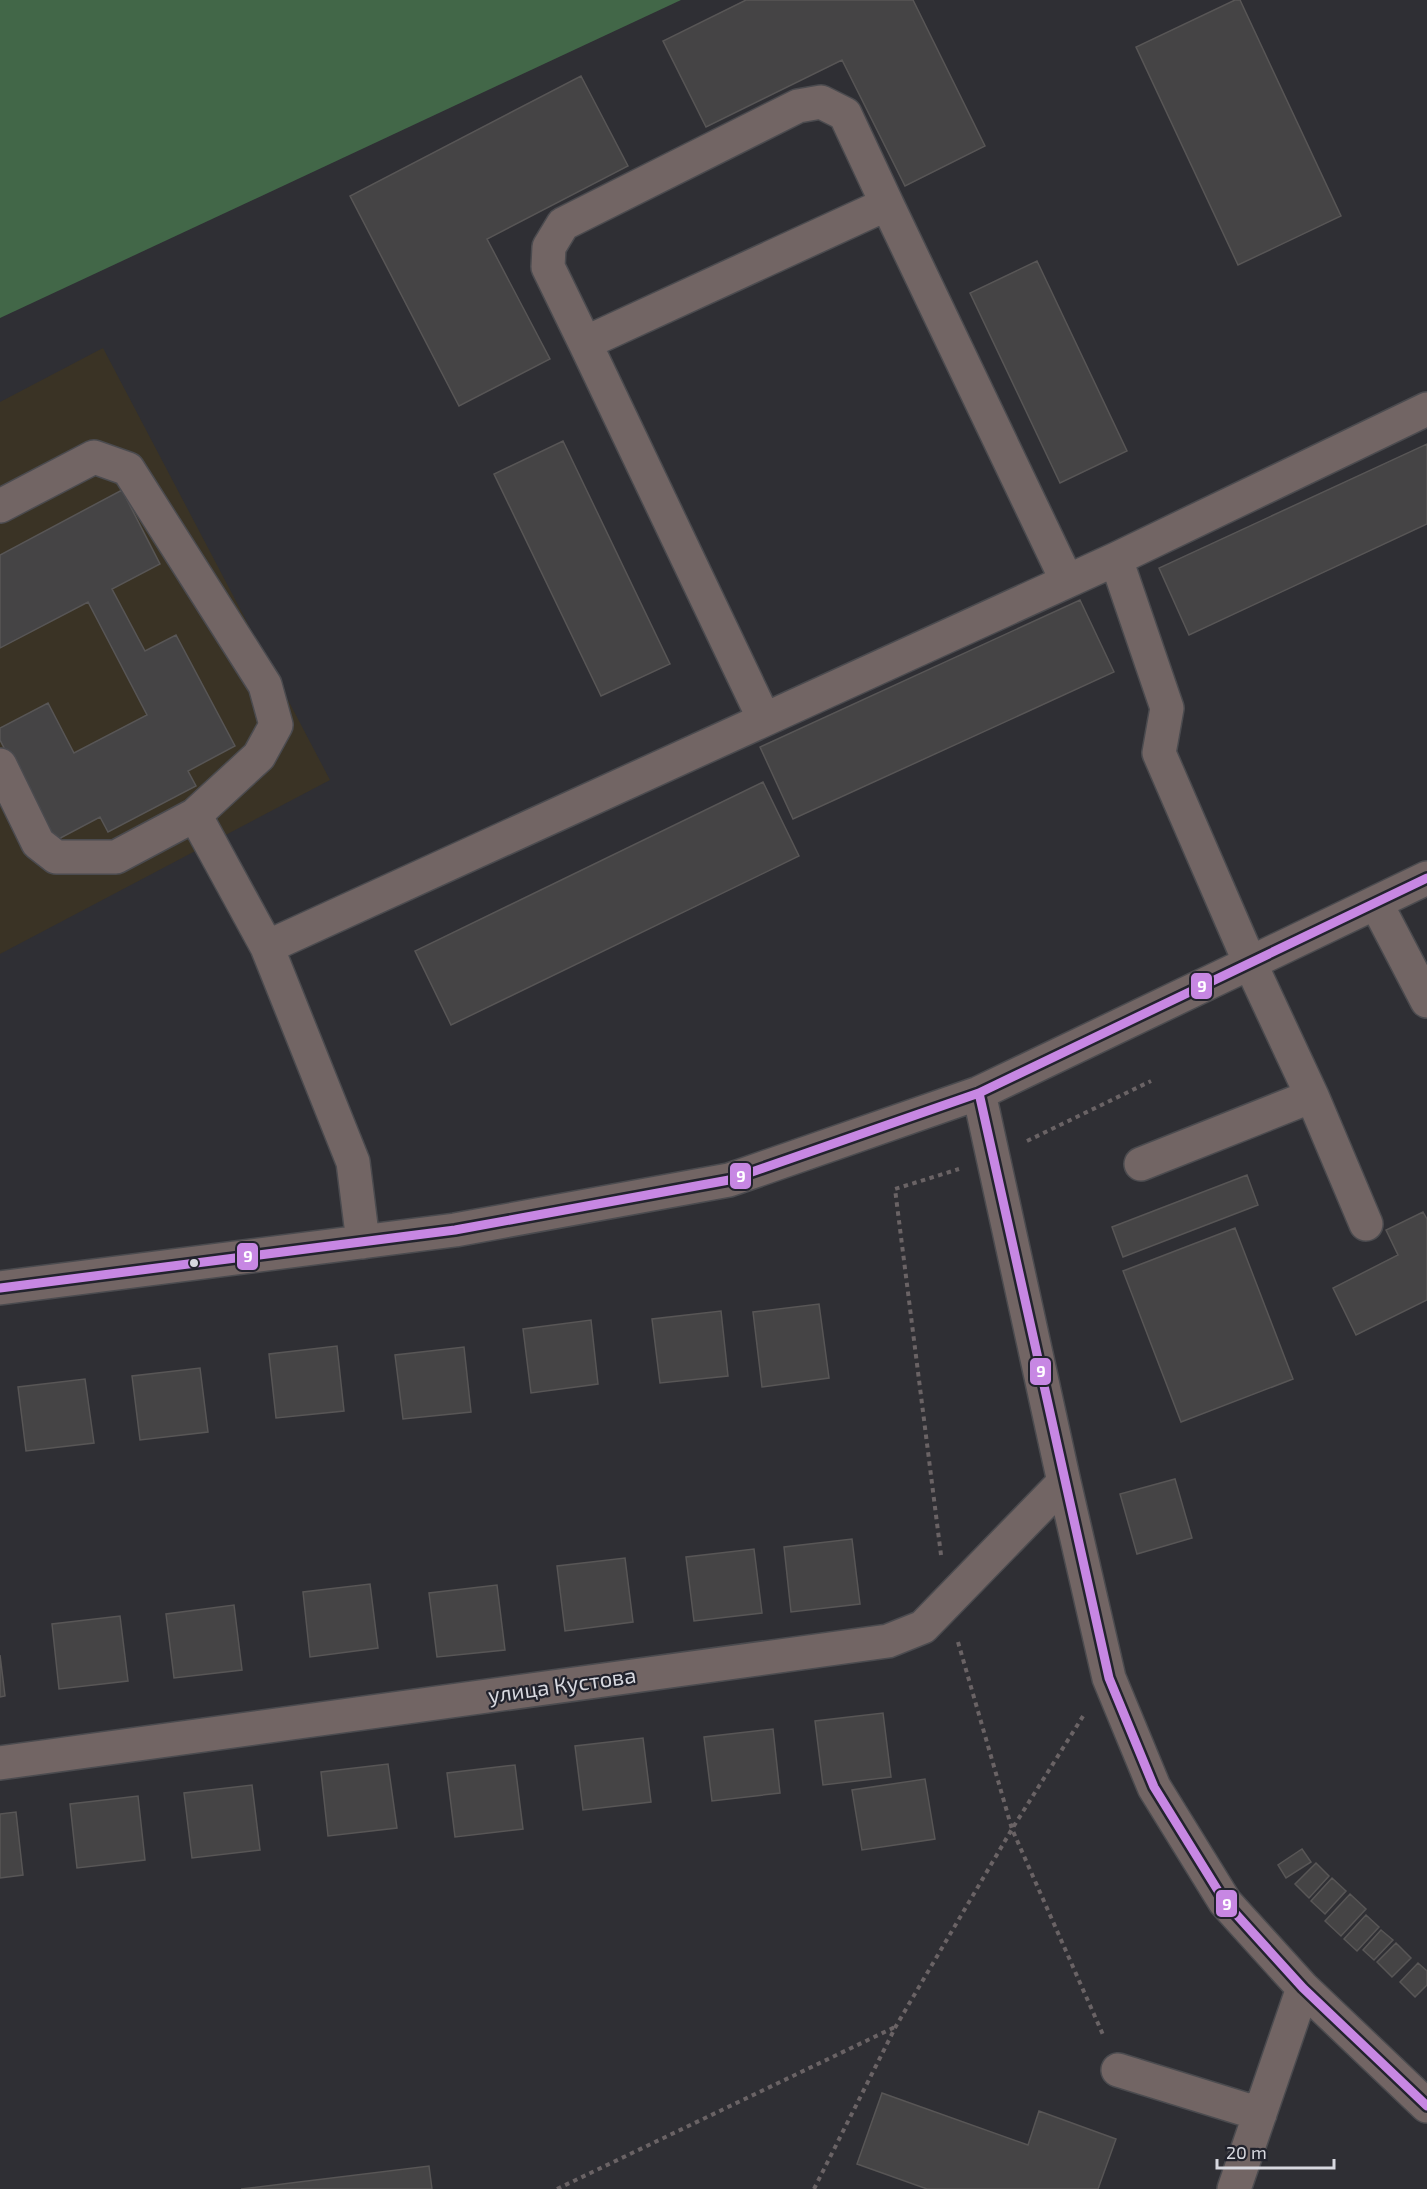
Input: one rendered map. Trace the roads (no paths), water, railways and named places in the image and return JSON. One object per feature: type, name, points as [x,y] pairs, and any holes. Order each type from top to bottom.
[{"type":"street","points":[[764,719],[548,267],[549,247],[563,224],[798,106],[821,102],[845,114],[1067,581]]},
{"type":"street","points":[[585,343],[887,204]]},
{"type":"street","points":[[267,947],[1116,559],[1427,409]]},
{"type":"street","points":[[0,506],[94,457],[128,469],[265,685],[276,725],[259,756],[195,815],[116,857],[56,857],[38,843],[0,765]]},
{"type":"street","points":[[1116,559],[1167,708],[1159,753],[1250,963],[1312,1096],[1366,1224]]},
{"type":"street","points":[[195,815],[267,947],[353,1162],[363,1242]]},
{"type":"street","points":[[0,1288],[455,1230],[729,1180],[979,1093],[1427,878]]},
{"type":"street","points":[[1376,903],[1427,1001]]},
{"type":"street","points":[[979,1093],[1109,1678],[1154,1787],[1225,1902],[1303,1988],[1427,2106]]},
{"type":"street","points":[[1141,1164],[1312,1096]]},
{"type":"street","name":"улица Кустова","points":[[0,1763],[888,1641],[923,1627],[1064,1482]]},
{"type":"street","points":[[1234,2189],[1303,1988]]},
{"type":"street","points":[[1118,2070],[1260,2114]]}]
